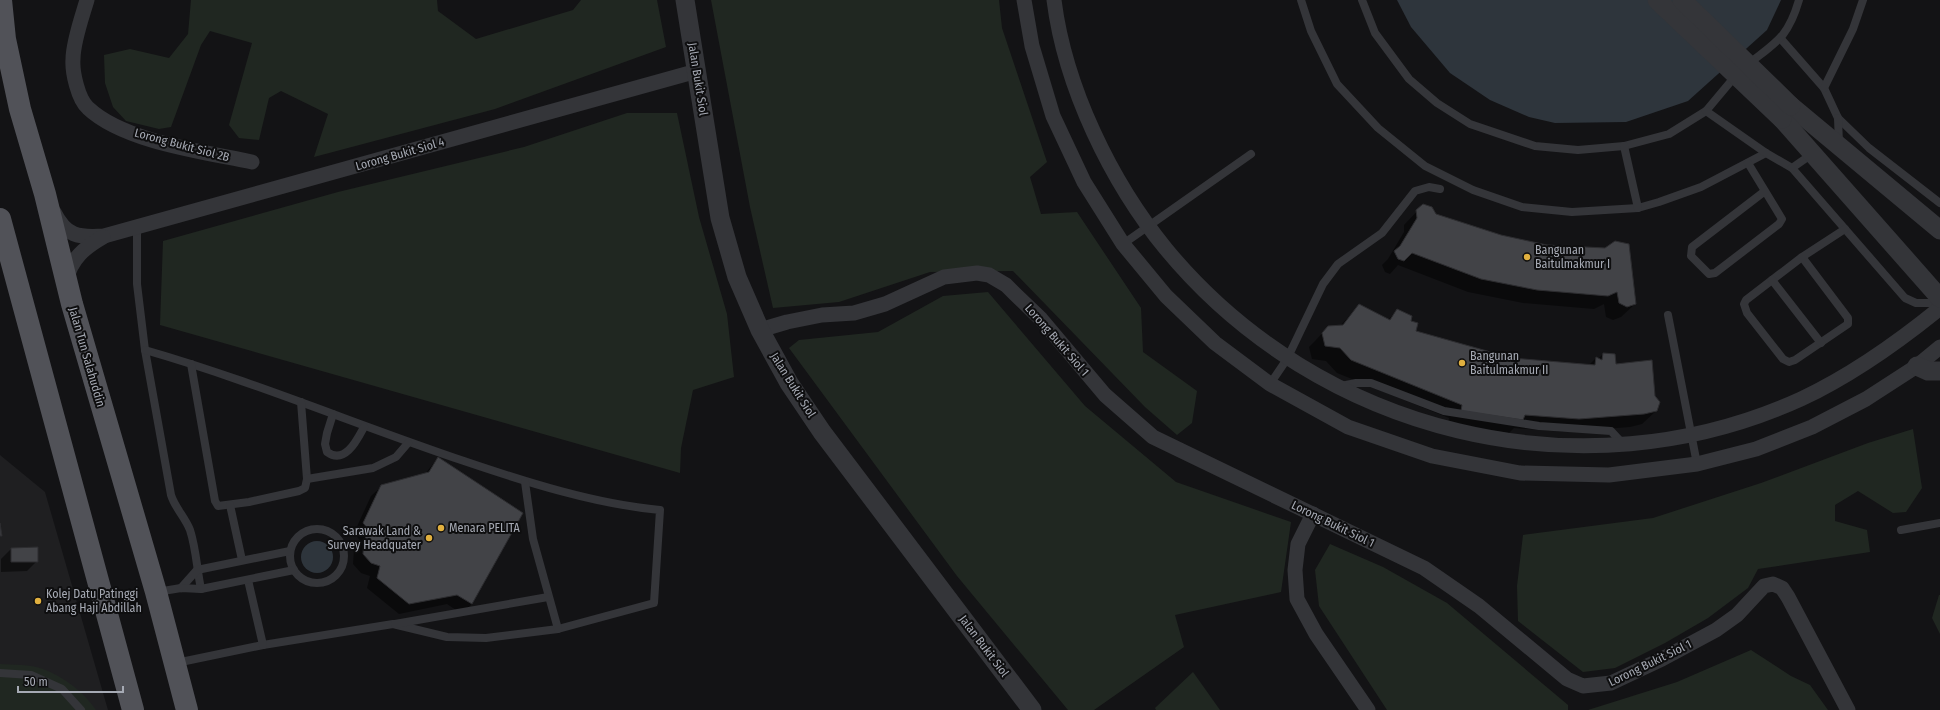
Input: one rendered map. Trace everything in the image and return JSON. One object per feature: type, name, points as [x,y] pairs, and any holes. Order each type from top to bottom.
[{"type":"main road","name":"Jalan Tun Salahuddin","points":[[1,0],[5,39],[20,109],[45,194],[66,280],[156,592],[187,710]]},
{"type":"main road","points":[[0,219],[133,710]]},
{"type":"street","name":"Lorong Bukit Siol 2B","points":[[87,0],[73,59],[76,86],[87,107],[107,122],[144,137],[252,162]]},
{"type":"street","name":"Jalan Bukit Siol","points":[[685,0],[720,218],[737,277],[760,330],[789,382],[822,432],[1032,710]]},
{"type":"street","points":[[1024,0],[1032,46],[1053,116],[1084,182],[1123,244],[1166,296],[1215,343],[1270,384],[1348,427],[1432,456],[1520,473],[1609,475],[1697,464],[1756,449],[1812,427],[1866,399],[1917,366],[1940,346]]},
{"type":"street","points":[[1054,0],[1069,65],[1089,122],[1115,175],[1148,226],[1189,276],[1235,320],[1288,359],[1337,387],[1391,411],[1447,429],[1506,441],[1557,445],[1624,444],[1690,435],[1746,420],[1807,396],[1852,372],[1900,340],[1940,308]]},
{"type":"street","points":[[1657,0],[1786,112],[1840,146],[1940,230]]},
{"type":"street","points":[[1682,0],[1786,112],[1812,154],[1940,298]]},
{"type":"street","name":"Lorong Bukit Siol 4","points":[[104,236],[697,71]]},
{"type":"street","points":[[45,194],[60,223],[67,231],[88,238],[104,236]]},
{"type":"street","points":[[66,280],[69,269],[79,253],[104,236]]},
{"type":"street","name":"Lorong Bukit Siol 1","points":[[760,330],[787,322],[822,315],[854,313],[885,304],[944,277],[976,273],[989,275],[1006,285],[1016,294],[1041,319],[1105,395],[1153,436],[1424,568],[1479,606],[1567,679],[1583,686],[1611,683],[1662,659],[1716,630],[1737,615],[1764,586],[1773,584],[1782,588],[1788,597],[1848,710]]},
{"type":"street","points":[[1917,366],[1928,371],[1940,372]]},
{"type":"street","points":[[1313,514],[1298,544],[1295,570],[1297,599],[1316,634],[1368,710]]},
{"type":"lane","points":[[1301,0],[1310,31],[1338,84],[1378,128],[1425,166],[1473,190],[1522,207],[1572,212],[1638,208],[1701,187],[1766,153]]},
{"type":"lane","points":[[1362,0],[1375,33],[1409,79],[1437,103],[1470,124],[1535,146],[1578,150],[1624,146],[1668,134],[1706,111],[1722,89],[1741,70],[1781,39],[1793,20],[1799,0]]},
{"type":"lane","points":[[1824,88],[1853,29],[1863,0]]},
{"type":"lane","points":[[1781,39],[1824,88],[1838,118],[1869,148],[1940,203]]},
{"type":"lane","points":[[1706,111],[1766,153],[1792,168],[1904,298],[1916,303],[1940,303]]},
{"type":"lane","points":[[1838,118],[1840,146]]},
{"type":"lane","points":[[1624,146],[1638,208]]},
{"type":"lane","points":[[1123,244],[1250,154]]},
{"type":"lane","points":[[1792,168],[1812,154]]},
{"type":"lane","points":[[1748,163],[1780,214],[1782,219],[1779,224],[1715,273],[1709,274],[1704,271],[1691,256],[1692,247],[1765,191]]},
{"type":"lane","points":[[1270,384],[1288,359],[1323,284],[1338,264],[1382,233],[1415,191],[1429,187],[1440,189]]},
{"type":"lane","points":[[137,228],[137,284],[145,350],[171,495],[174,504],[184,518],[191,533],[201,589]]},
{"type":"lane","points":[[1802,257],[1848,318],[1848,324],[1795,360],[1789,362],[1783,359],[1774,348],[1747,313],[1744,304],[1746,300],[1802,257],[1845,230]]},
{"type":"lane","points":[[1772,280],[1821,343]]},
{"type":"lane","points":[[1668,315],[1690,435],[1697,464]]},
{"type":"lane","points":[[145,350],[191,364],[301,402],[408,443],[525,482],[636,508],[660,510],[654,603],[558,628],[486,638],[447,638],[393,624]]},
{"type":"lane","points":[[191,364],[215,501],[220,506],[299,491],[304,488],[308,479],[301,402]]},
{"type":"lane","points":[[333,414],[325,444],[327,452],[330,455],[337,456],[349,451],[364,427]]},
{"type":"lane","points":[[308,479],[373,468],[396,457],[408,443]]},
{"type":"lane","points":[[525,482],[533,539],[548,597],[558,628]]},
{"type":"lane","points":[[230,505],[242,560]]},
{"type":"lane","points":[[1901,530],[1940,524]]},
{"type":"lane","points":[[315,529],[324,530],[335,537],[342,548],[344,556],[338,572],[332,578],[324,582],[315,583],[307,581],[294,570],[291,564],[290,551],[299,536],[315,529]]},
{"type":"lane","points":[[180,588],[197,570],[290,551]]},
{"type":"lane","points":[[156,592],[180,588],[201,589],[294,570]]},
{"type":"lane","points":[[248,580],[263,645]]},
{"type":"lane","points":[[175,663],[263,645],[548,597]]},
{"type":"lane","points":[[0,673],[31,675],[56,686],[62,689],[81,710]]},
{"type":"shaded area","points":[[191,0],[437,0],[438,11],[476,39],[573,10],[581,0],[657,0],[666,47],[495,109],[314,157],[328,114],[281,91],[269,98],[259,140],[239,138],[229,125],[252,43],[210,31],[201,45],[171,127],[159,129],[126,121],[113,107],[105,83],[104,55],[130,49],[169,58],[188,34]]},
{"type":"shaded area","points":[[711,0],[999,0],[1002,28],[1047,162],[1030,177],[1041,214],[1077,212],[1141,308],[1143,352],[1197,391],[1192,423],[1177,435],[1145,407],[1013,271],[930,272],[839,302],[773,308],[750,207]]},
{"type":"shaded area","points":[[1397,0],[1781,0],[1767,30],[1688,101],[1626,122],[1555,123],[1529,117],[1490,100],[1450,73],[1411,27]]},
{"type":"shaded area","points":[[627,113],[677,113],[699,217],[727,314],[734,377],[693,390],[681,448],[680,473],[160,325],[163,241],[338,192],[524,147]]},
{"type":"shaded area","points":[[988,292],[1085,406],[1176,482],[1291,522],[1281,592],[1175,615],[1184,647],[1094,710],[1068,710],[957,576],[789,348],[799,340],[878,332],[943,296]]},
{"type":"shaded area","points":[[1913,429],[1922,488],[1906,512],[1893,513],[1858,491],[1835,505],[1835,521],[1867,530],[1870,552],[1758,569],[1748,588],[1708,618],[1665,643],[1615,668],[1583,672],[1518,621],[1517,586],[1523,535],[1653,518],[1761,483],[1868,443]]},
{"type":"shaded area","name":"Kolej Datu Patinggi Abang Haji Abdillah","points":[[0,455],[45,492],[108,710],[0,710]]},
{"type":"shaded area","points":[[314,541],[320,541],[329,545],[333,557],[329,569],[320,573],[314,573],[305,569],[301,560],[301,554],[305,545]]},
{"type":"shaded area","points":[[1330,544],[1383,567],[1447,603],[1568,705],[1568,710],[1387,710],[1319,606],[1315,570]]},
{"type":"shaded area","points":[[1940,595],[1940,634],[1932,618]]},
{"type":"shaded area","points":[[1751,650],[1791,676],[1810,685],[1828,710],[1588,710],[1677,682]]},
{"type":"shaded area","points":[[0,664],[33,666],[51,672],[79,691],[86,697],[96,710],[0,710]]},
{"type":"shaded area","points":[[1193,672],[1220,710],[1156,710],[1155,708]]},
{"type":"building","name":"Bangunan Baitulmakmur I","points":[[1423,204],[1432,207],[1436,214],[1501,235],[1547,245],[1605,248],[1615,241],[1629,244],[1636,304],[1627,307],[1619,303],[1617,292],[1608,296],[1537,290],[1481,279],[1412,253],[1404,261],[1398,259],[1394,251],[1400,246],[1417,218],[1416,210]]},
{"type":"building","name":"Bangunan Baitulmakmur II","points":[[1359,304],[1390,320],[1397,309],[1412,316],[1411,321],[1418,323],[1416,331],[1512,358],[1595,365],[1596,357],[1602,360],[1603,353],[1615,354],[1616,364],[1652,360],[1655,396],[1660,402],[1657,411],[1644,414],[1579,419],[1525,415],[1523,420],[1461,411],[1462,405],[1351,360],[1340,348],[1325,346],[1322,333],[1328,326],[1343,325]]},
{"type":"building","name":"Menara PELITA","points":[[438,457],[523,513],[472,604],[457,595],[409,604],[377,578],[380,566],[371,563],[363,554],[364,539],[371,532],[363,523],[381,485],[429,472]]},
{"type":"building","points":[[0,523],[2,536],[0,536]]},
{"type":"building","points":[[38,547],[38,562],[11,562],[11,548]]},
{"type":"place","name":"Bangunan Baitulmakmur I","points":[[1527,257]]},
{"type":"place","name":"Bangunan Baitulmakmur II","points":[[1462,363]]},
{"type":"place","name":"Menara PELITA","points":[[441,528]]},
{"type":"place","name":"Sarawak Land & Survey Headquater","points":[[429,538]]},
{"type":"place","name":"Kolej Datu Patinggi Abang Haji Abdillah","points":[[38,601]]}]
